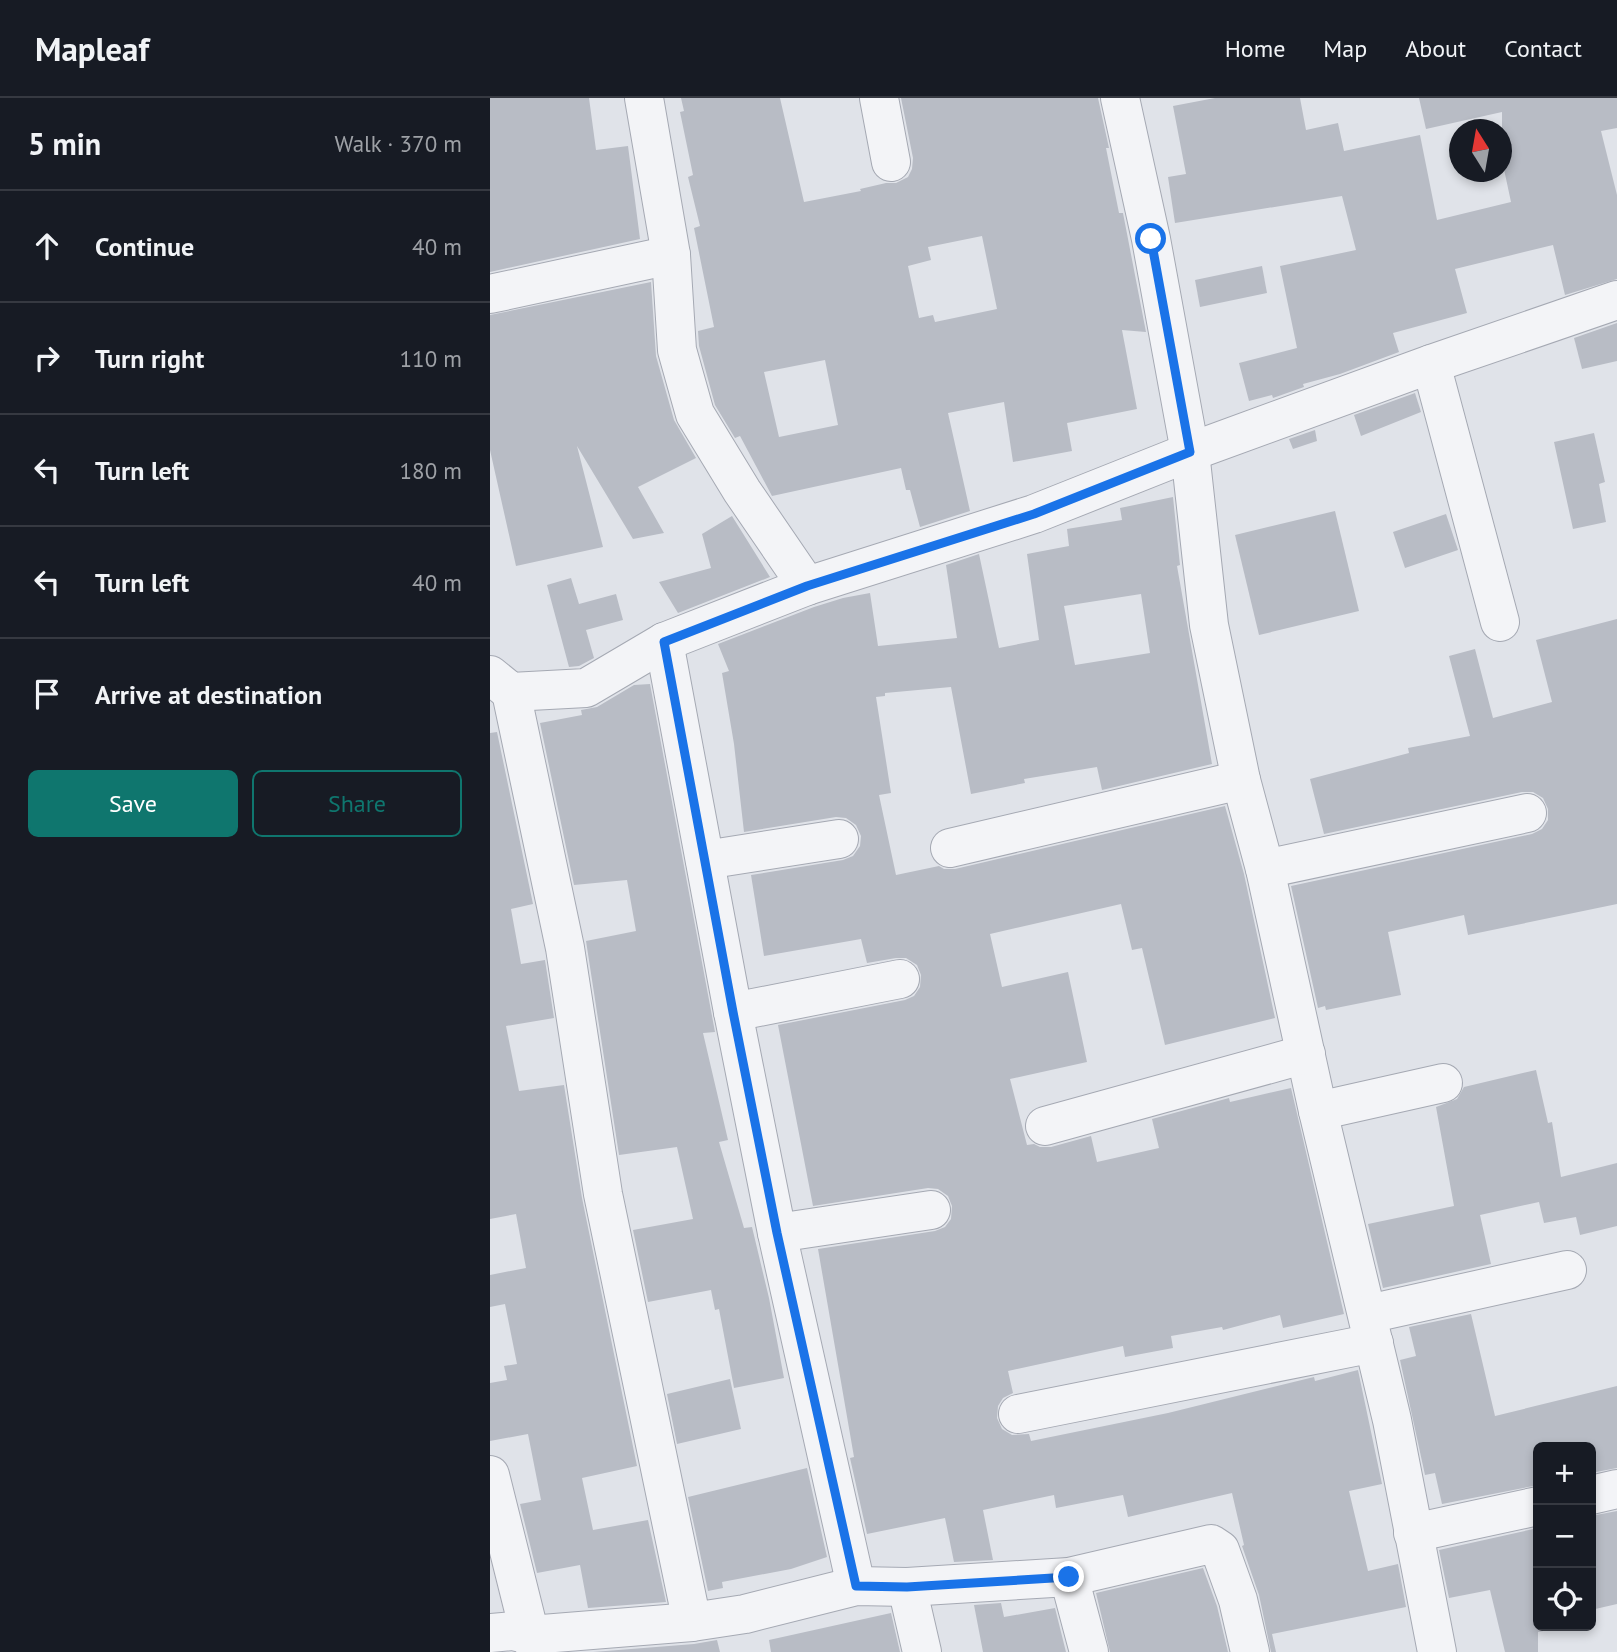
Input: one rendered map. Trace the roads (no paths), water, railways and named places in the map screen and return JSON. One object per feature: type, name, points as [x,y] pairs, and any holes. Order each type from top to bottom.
[{"type":"street","points":[[643,98],[671,256],[677,350],[695,414],[742,491],[807,586]]},
{"type":"street","points":[[879,98],[891,162]]},
{"type":"street","points":[[1120,98],[1151,239],[1190,452],[1209,625],[1241,780],[1265,869],[1318,1111],[1392,1420],[1437,1652]]},
{"type":"street","points":[[490,294],[671,256]]},
{"type":"street","points":[[692,1622],[603,1194],[565,948],[501,684],[586,688],[664,642],[807,586],[1034,514],[1190,452],[1617,300]]},
{"type":"street","points":[[1431,364],[1500,622]]},
{"type":"street","points":[[664,642],[777,1233],[856,1586]]},
{"type":"street","points":[[950,848],[1241,780]]},
{"type":"street","points":[[1265,869],[1527,813]]},
{"type":"street","points":[[705,860],[839,839]]},
{"type":"street","points":[[733,1012],[900,979]]},
{"type":"street","points":[[1045,1126],[1306,1055]]},
{"type":"street","points":[[1318,1111],[1443,1083]]},
{"type":"street","points":[[777,1233],[931,1210]]},
{"type":"street","points":[[1018,1415],[1371,1328],[1567,1270]]},
{"type":"street","points":[[490,1475],[533,1643]]},
{"type":"street","points":[[1596,1494],[1617,1489]]},
{"type":"street","points":[[1413,1533],[1533,1507]]},
{"type":"street","points":[[490,1633],[513,1631],[533,1643],[745,1614],[856,1586],[907,1587],[1069,1577],[1211,1544],[1220,1550],[1238,1600],[1250,1652]]},
{"type":"street","points":[[1069,1577],[1088,1652]]},
{"type":"street","points":[[907,1587],[922,1652]]}]
